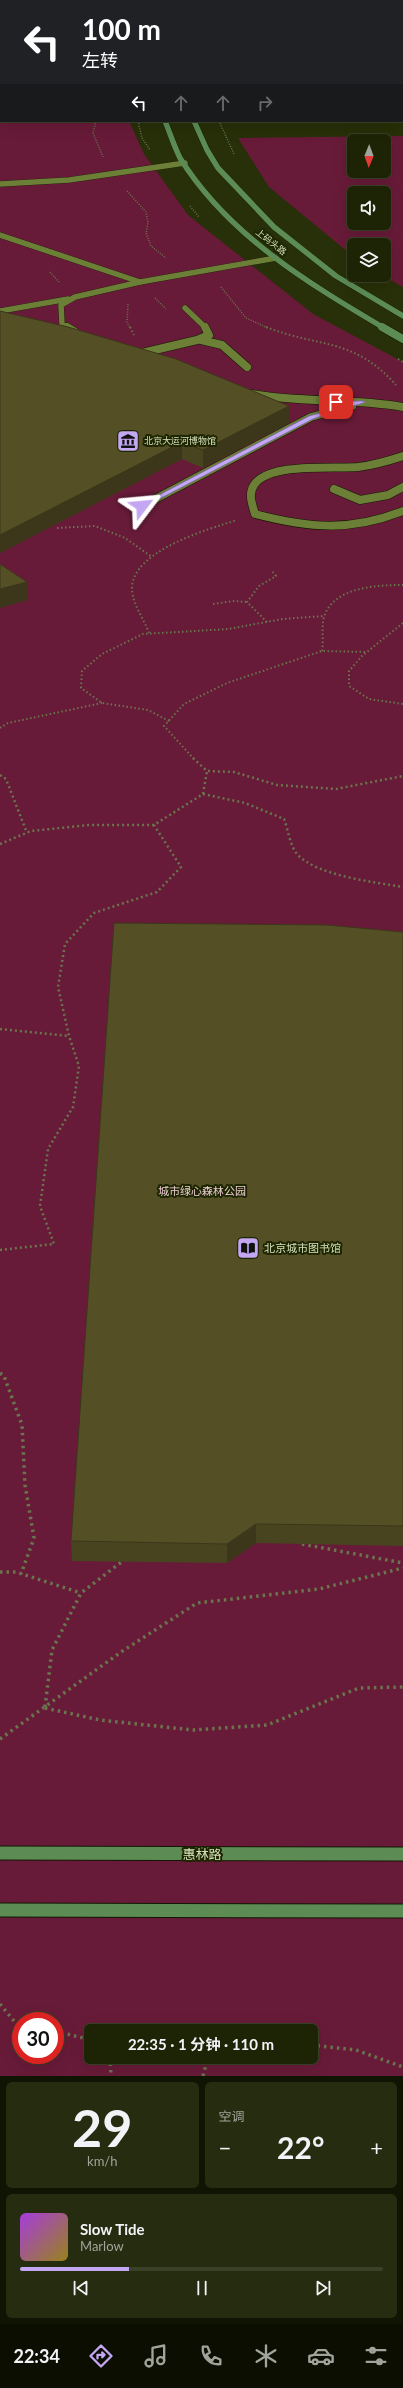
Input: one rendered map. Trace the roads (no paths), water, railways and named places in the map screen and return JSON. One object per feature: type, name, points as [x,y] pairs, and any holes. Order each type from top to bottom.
[{"type":"main road","name":"上码头路","points":[[165,122],[185,163],[210,199],[250,237],[276,258],[334,299],[403,339]]},
{"type":"main road","name":"上码头路","points":[[194,122],[209,155],[261,216],[324,267],[382,305],[403,316]]},
{"type":"main road","name":"惠林路","points":[[0,1853],[403,1854]]},
{"type":"main road","points":[[0,1910],[403,1911]]},
{"type":"street","points":[[0,184],[28,184],[67,180],[185,163]]},
{"type":"street","points":[[0,235],[140,282]]},
{"type":"street","points":[[0,311],[75,297],[140,282],[276,258]]},
{"type":"street","points":[[75,297],[61,305],[60,316],[62,324],[80,336]]},
{"type":"street","points":[[185,308],[206,328],[208,335],[198,340]]},
{"type":"street","points":[[155,357],[139,352],[198,340],[214,340],[225,344],[247,367]]},
{"type":"street","points":[[246,392],[308,402],[363,402],[403,407]]},
{"type":"street","points":[[142,506],[311,417],[363,402]]},
{"type":"street","points":[[403,456],[385,463],[354,467],[282,470],[259,478],[250,489],[249,503],[255,514],[309,526],[353,528],[386,519],[403,511]]},
{"type":"street","points":[[334,489],[360,500],[388,495],[403,487]]},
{"type":"place","name":"北京大运河博物馆","points":[[128,441]]},
{"type":"place","name":"北京城市图书馆","points":[[248,1248]]},
{"type":"park label","name":"城市绿心森林公园","points":[[202,1191]]}]
